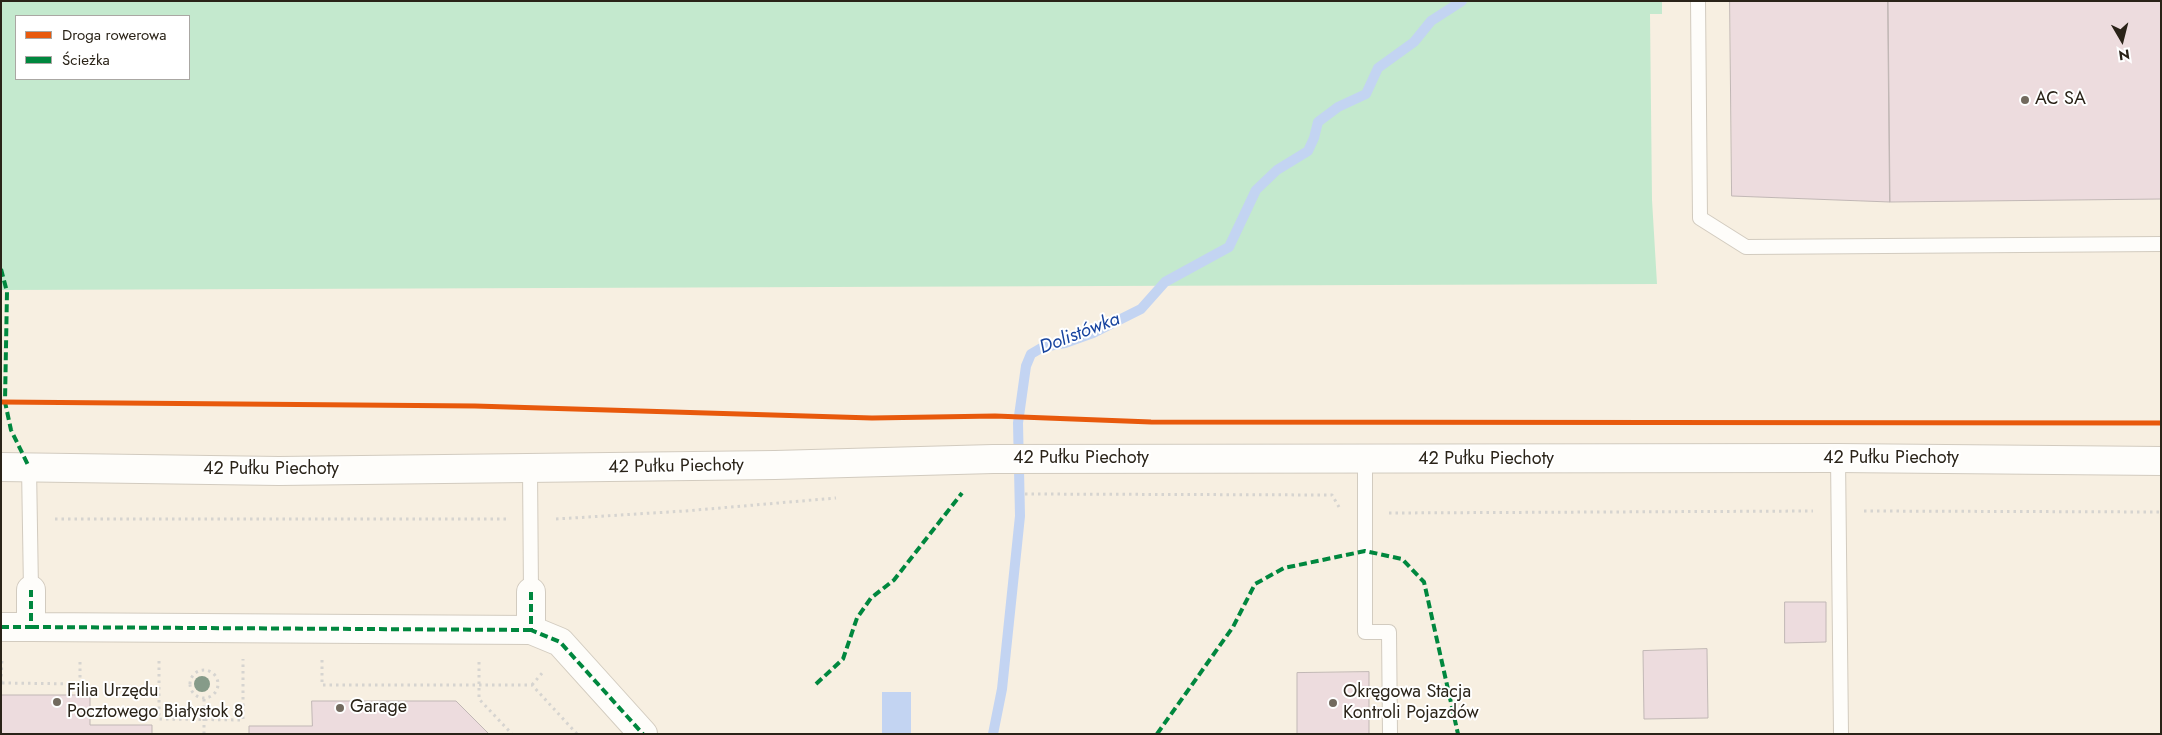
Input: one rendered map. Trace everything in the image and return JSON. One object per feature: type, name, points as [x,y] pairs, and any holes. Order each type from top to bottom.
[{"type":"street","name":"42 Pułku Piechoty","points":[[1,467],[279,471],[530,469],[993,459],[1838,458],[2161,461]]},
{"type":"street","points":[[31,590],[31,627]]},
{"type":"street","points":[[531,592],[531,630]]},
{"type":"street","points":[[1,627],[531,630],[560,642],[643,734]]},
{"type":"lane","points":[[1698,1],[1700,218],[1746,247],[2161,244]]},
{"type":"lane","points":[[1838,458],[1841,734]]},
{"type":"lane","points":[[1365,460],[1365,632],[1389,632],[1390,734]]},
{"type":"lane","points":[[29,467],[31,590]]},
{"type":"lane","points":[[530,469],[531,592]]},
{"type":"path","points":[[1053,494],[1332,495],[1342,514],[1839,510],[2161,512]]},
{"type":"path","points":[[555,519],[685,511],[840,498]]},
{"type":"path","points":[[45,519],[511,519]]},
{"type":"path","points":[[158,652],[159,719],[204,720],[243,720],[243,653]]},
{"type":"path","points":[[201,670],[214,674],[218,683],[218,688],[213,695],[204,698],[195,695],[190,688],[193,674],[201,670]]},
{"type":"path","points":[[2,683],[80,684],[80,671]]},
{"type":"path","points":[[322,673],[322,685],[532,685],[578,734]]},
{"type":"path","points":[[479,673],[479,699],[512,734]]},
{"type":"path","points":[[204,698],[204,734]]},
{"type":"green space","points":[[1,1],[1662,1],[1662,14],[1650,14],[1652,200],[1657,284],[1,290]]},
{"type":"water","points":[[882,692],[911,692],[911,734],[882,734]]},
{"type":"building","points":[[1730,1],[1888,1],[1890,202],[1732,196]]},
{"type":"building","name":"AC SA","points":[[1888,1],[2161,1],[2161,199],[1890,202]]},
{"type":"building","points":[[1785,602],[1826,602],[1826,642],[1785,643]]},
{"type":"building","points":[[1707,649],[1708,718],[1644,719],[1643,651]]},
{"type":"building","name":"Okręgowa Stacja Kontroli Pojazdów","points":[[1369,672],[1369,734],[1297,734],[1297,673]]},
{"type":"building","points":[[1,695],[90,695],[90,725],[152,725],[152,734],[1,734]]},
{"type":"building","points":[[312,701],[456,701],[489,734],[249,734],[249,726],[312,726]]},
{"type":"waterway","name":"Dolistówka","points":[[993,734],[1002,689],[1020,516],[1018,423],[1026,366],[1031,354],[1043,347],[1065,343],[1093,333],[1141,309],[1165,282],[1229,247],[1256,190],[1277,170],[1308,151],[1318,122],[1338,107],[1366,94],[1378,68],[1414,42],[1431,21],[1462,1]]},
{"type":"marked path","points":[[1,269],[7,292],[5,402],[11,430],[29,467]]},
{"type":"marked path","points":[[816,684],[843,659],[857,618],[871,598],[894,580],[962,493]]},
{"type":"marked path","points":[[1157,734],[1233,627],[1255,584],[1284,568],[1365,551],[1402,559],[1424,582],[1458,734]]},
{"type":"marked path","points":[[1,627],[31,627],[31,590]]},
{"type":"marked path","points":[[531,592],[531,630],[560,642],[643,734]]},
{"type":"marked path","points":[[31,627],[531,630]]},
{"type":"cycle path","points":[[1,402],[475,406],[872,418],[995,416],[1151,422],[2161,423]]},
{"type":"place","name":"AC SA","points":[[2025,100]]},
{"type":"place","name":"Filia Urzędu Pocztowego Białystok 8","points":[[57,702]]},
{"type":"place","name":"Okręgowa Stacja Kontroli Pojazdów","points":[[1333,703]]},
{"type":"place","name":"Garage","points":[[340,708]]}]
